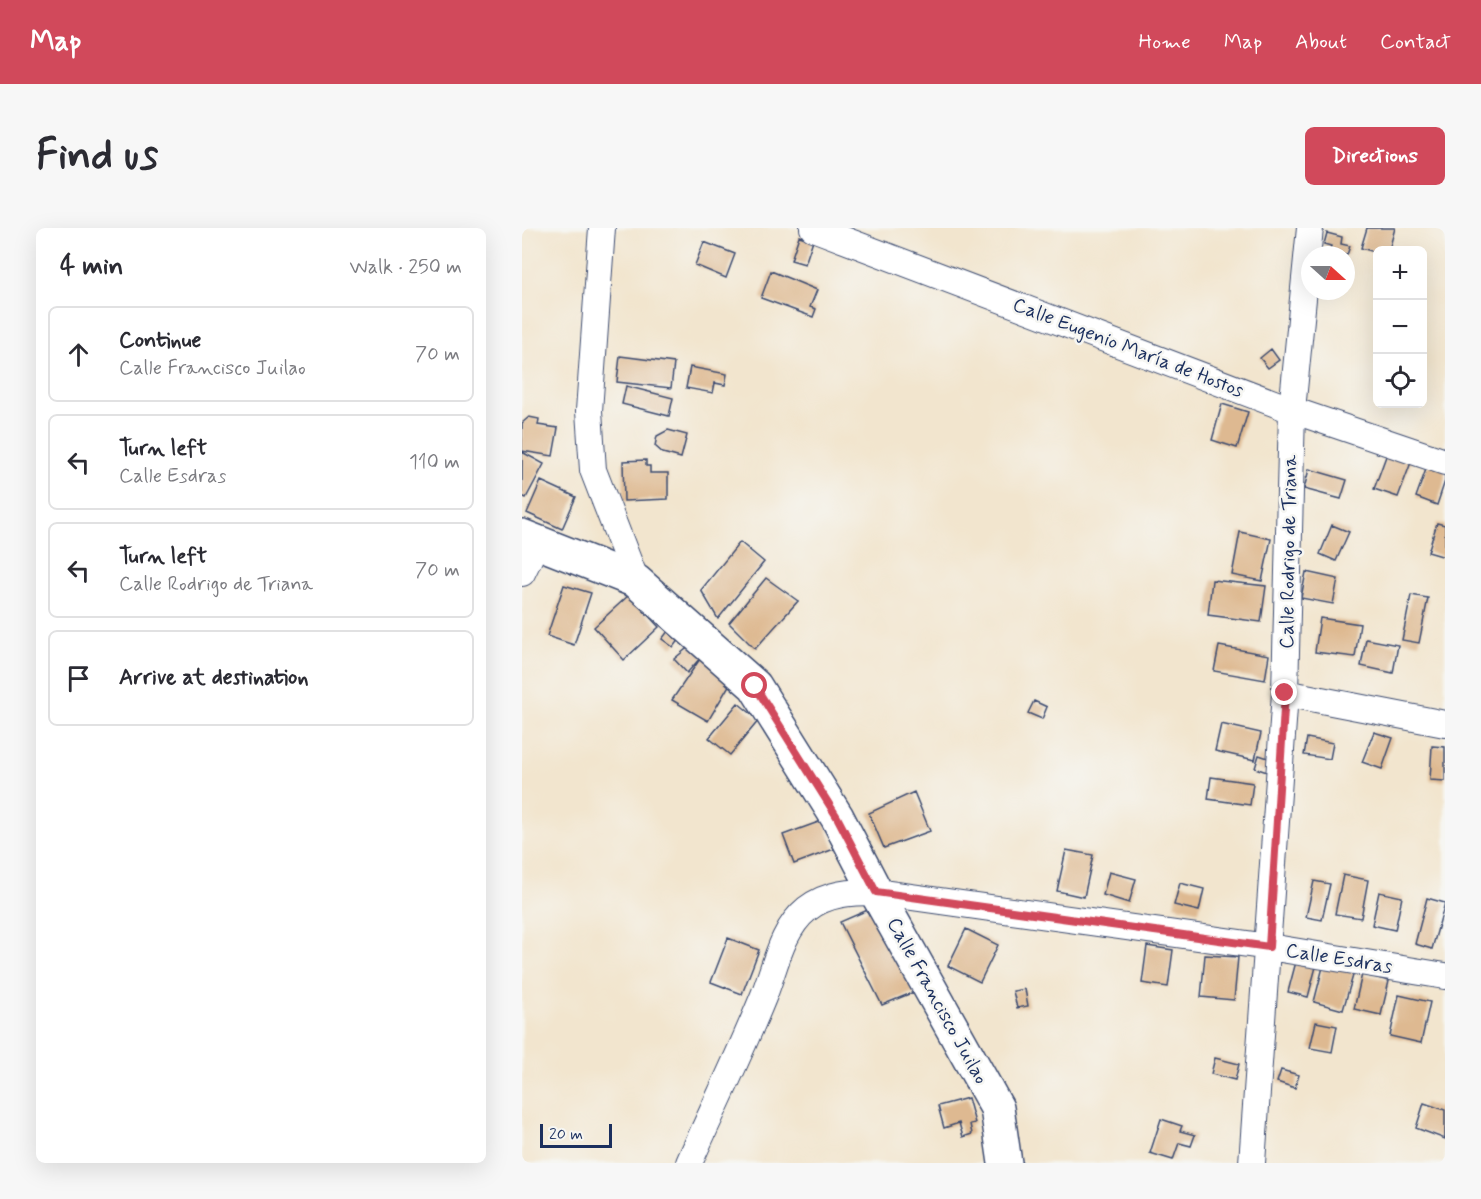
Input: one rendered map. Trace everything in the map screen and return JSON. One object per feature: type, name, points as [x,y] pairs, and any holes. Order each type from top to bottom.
[{"type":"street","points":[[602,228],[589,411],[592,470],[636,581]]},
{"type":"street","name":"Calle Eugenio María de Hostos","points":[[813,228],[1292,410],[1445,462]]},
{"type":"street","name":"Calle Rodrigo de Triana","points":[[1252,1163],[1269,947],[1285,693],[1292,410],[1310,228]]},
{"type":"street","points":[[522,573],[530,539]]},
{"type":"street","name":"Calle Francisco Juilao","points":[[530,539],[636,581],[755,686],[837,817],[876,892],[997,1108],[1005,1163]]},
{"type":"street","points":[[1285,693],[1445,724]]},
{"type":"street","name":"Calle Esdras","points":[[689,1163],[764,995],[791,927],[806,910],[825,898],[848,892],[876,892],[1269,947],[1445,976]]},
{"type":"building","points":[[1367,228],[1395,228],[1390,246],[1373,246],[1373,252],[1361,248]]},
{"type":"building","points":[[1327,233],[1342,237],[1341,244],[1350,246],[1331,246],[1324,244]]},
{"type":"building","points":[[799,236],[813,240],[805,264],[791,260]]},
{"type":"building","points":[[704,242],[735,254],[726,278],[695,265]]},
{"type":"building","points":[[771,271],[817,290],[810,307],[816,309],[813,317],[761,298]]},
{"type":"building","points":[[1271,349],[1279,360],[1268,368],[1260,358]]},
{"type":"building","points":[[620,356],[674,363],[671,388],[617,382]]},
{"type":"building","points":[[690,367],[727,374],[725,385],[715,383],[713,393],[686,388]]},
{"type":"building","points":[[626,386],[673,398],[669,416],[622,404]]},
{"type":"building","points":[[1222,404],[1248,412],[1237,448],[1212,440]]},
{"type":"building","points":[[529,417],[539,419],[538,425],[558,428],[553,456],[522,451],[522,423]]},
{"type":"building","points":[[668,430],[687,435],[681,458],[663,453],[655,446],[657,436]]},
{"type":"building","points":[[1389,448],[1413,457],[1398,497],[1374,489]]},
{"type":"building","points":[[522,452],[544,464],[526,498],[522,496]]},
{"type":"building","points":[[646,460],[646,466],[650,466],[650,473],[668,473],[668,499],[624,501],[623,461]]},
{"type":"building","points":[[1429,461],[1445,467],[1445,481],[1437,505],[1416,497]]},
{"type":"building","points":[[1309,469],[1347,480],[1341,499],[1304,489]]},
{"type":"building","points":[[541,481],[576,497],[562,529],[527,513]]},
{"type":"building","points":[[1437,523],[1445,525],[1445,557],[1428,552]]},
{"type":"building","points":[[1332,525],[1349,532],[1336,561],[1320,554]]},
{"type":"building","points":[[1240,532],[1271,539],[1262,581],[1232,575]]},
{"type":"building","points":[[740,542],[764,562],[718,619],[701,590]]},
{"type":"building","points":[[1306,572],[1338,579],[1333,604],[1301,598]]},
{"type":"building","points":[[766,578],[798,601],[755,649],[729,623]]},
{"type":"building","points":[[1212,580],[1266,586],[1261,622],[1208,615]]},
{"type":"building","points":[[564,585],[591,593],[574,645],[547,636]]},
{"type":"building","points":[[629,595],[659,627],[624,660],[594,627]]},
{"type":"building","points":[[1411,595],[1428,598],[1419,643],[1402,640]]},
{"type":"building","points":[[1320,618],[1360,624],[1355,657],[1315,652]]},
{"type":"building","points":[[672,626],[682,635],[673,647],[662,639]]},
{"type":"building","points":[[1366,639],[1398,645],[1393,673],[1361,666]]},
{"type":"building","points":[[691,645],[734,677],[708,721],[672,700],[702,656],[687,673],[674,659]]},
{"type":"building","points":[[1219,646],[1269,655],[1265,680],[1214,671]]},
{"type":"building","points":[[1034,701],[1047,707],[1042,719],[1028,713]]},
{"type":"building","points":[[738,703],[759,720],[730,755],[709,738]]},
{"type":"building","points":[[1221,724],[1261,733],[1255,760],[1215,751]]},
{"type":"building","points":[[1374,732],[1393,738],[1382,769],[1362,762]]},
{"type":"building","points":[[1307,738],[1333,743],[1330,759],[1304,755]]},
{"type":"building","points":[[1432,746],[1445,747],[1445,781],[1430,780]]},
{"type":"building","points":[[1259,755],[1274,760],[1270,773],[1255,768]]},
{"type":"building","points":[[1211,777],[1253,783],[1250,805],[1208,799]]},
{"type":"building","points":[[914,792],[930,831],[884,848],[869,813]]},
{"type":"building","points":[[824,820],[834,849],[794,864],[783,835]]},
{"type":"building","points":[[1066,850],[1093,855],[1084,897],[1057,891]]},
{"type":"building","points":[[1109,872],[1136,879],[1129,903],[1103,895]]},
{"type":"building","points":[[1343,875],[1368,880],[1361,918],[1335,914]]},
{"type":"building","points":[[1314,881],[1330,884],[1322,920],[1306,917]]},
{"type":"building","points":[[1180,883],[1204,889],[1199,911],[1174,905]]},
{"type":"building","points":[[1379,892],[1402,897],[1395,930],[1372,925]]},
{"type":"building","points":[[1427,898],[1445,903],[1432,949],[1415,944]]},
{"type":"building","points":[[870,909],[914,992],[882,1005],[840,922]]},
{"type":"building","points":[[966,929],[998,945],[980,982],[948,966]]},
{"type":"building","points":[[728,938],[759,950],[742,994],[711,982]]},
{"type":"building","points":[[1147,946],[1173,950],[1168,987],[1142,983]]},
{"type":"building","points":[[1205,955],[1238,957],[1234,1000],[1201,997]]},
{"type":"building","points":[[1297,958],[1317,963],[1308,997],[1288,992]]},
{"type":"building","points":[[1324,963],[1354,972],[1343,1010],[1314,1002]]},
{"type":"building","points":[[1362,974],[1389,981],[1381,1015],[1354,1009]]},
{"type":"building","points":[[1025,989],[1028,1006],[1017,1008],[1013,991]]},
{"type":"building","points":[[1399,995],[1430,1002],[1421,1043],[1390,1036]]},
{"type":"building","points":[[1316,1022],[1337,1026],[1332,1052],[1310,1048]]},
{"type":"building","points":[[1215,1058],[1239,1064],[1235,1080],[1211,1074]]},
{"type":"building","points":[[1281,1070],[1299,1075],[1295,1088],[1277,1082]]},
{"type":"building","points":[[968,1098],[975,1123],[970,1124],[972,1134],[963,1137],[959,1123],[944,1128],[938,1106]]},
{"type":"building","points":[[1424,1103],[1445,1110],[1445,1139],[1416,1128]]},
{"type":"building","points":[[1161,1119],[1182,1126],[1180,1131],[1195,1135],[1191,1146],[1179,1143],[1173,1160],[1150,1153]]},
{"type":"route","points":[[755,686],[837,817],[876,892],[1269,947],[1285,693]]}]
